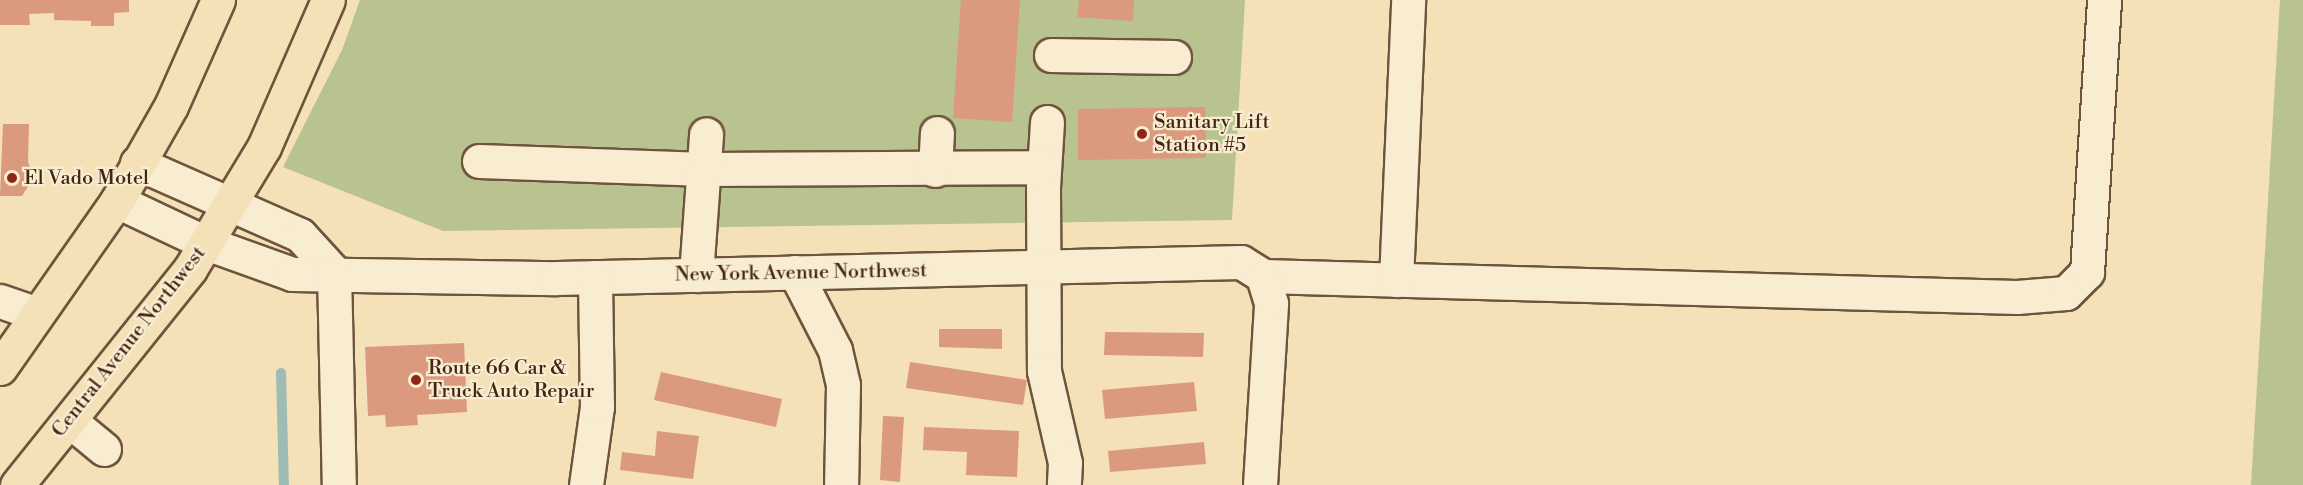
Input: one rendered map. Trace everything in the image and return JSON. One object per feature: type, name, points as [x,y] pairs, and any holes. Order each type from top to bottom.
[{"type":"main road","points":[[0,368],[117,201],[171,106],[218,0]]},
{"type":"main road","name":"Central Avenue Northwest","points":[[17,485],[70,422],[190,269],[228,202],[264,147],[328,0]]},
{"type":"street","points":[[1396,280],[1408,0]]},
{"type":"street","points":[[1260,485],[1271,303],[1263,276],[2017,297],[2066,293],[2087,272],[2104,0]]},
{"type":"street","points":[[1052,55],[1174,57]]},
{"type":"street","points":[[1047,122],[1044,167],[1044,371],[1065,463],[1064,485]]},
{"type":"street","points":[[935,170],[937,133]]},
{"type":"street","points":[[696,275],[706,134]]},
{"type":"street","points":[[479,161],[705,169],[935,170],[1044,167]]},
{"type":"street","points":[[137,163],[300,235],[334,272],[339,485]]},
{"type":"street","name":"New York Avenue Northwest","points":[[117,201],[206,243],[292,274],[334,272],[595,278],[1241,262],[1263,276]]},
{"type":"street","points":[[795,272],[835,350],[843,385],[841,485]]},
{"type":"street","points":[[586,485],[597,406],[595,278]]},
{"type":"street","points":[[0,301],[37,314]]},
{"type":"street","points":[[70,422],[104,449]]},
{"type":"green space","points":[[360,0],[1245,0],[1232,220],[443,231],[283,167],[342,50]]},
{"type":"green space","points":[[2280,0],[2303,0],[2303,485],[2251,485]]},
{"type":"building","points":[[0,0],[129,0],[129,12],[114,13],[114,26],[91,26],[91,21],[54,20],[54,13],[29,14],[30,25],[0,25]]},
{"type":"building","points":[[961,0],[1020,0],[1012,122],[953,118]]},
{"type":"building","points":[[1079,0],[1134,0],[1133,21],[1077,17]]},
{"type":"building","name":"Sanitary Lift Station #5","points":[[1205,107],[1206,158],[1078,160],[1078,109]]},
{"type":"building","points":[[3,124],[29,124],[28,162],[34,177],[22,196],[0,196]]},
{"type":"building","points":[[939,329],[1002,329],[1002,349],[939,347]]},
{"type":"building","points":[[1105,332],[1204,333],[1203,357],[1104,355]]},
{"type":"building","name":"Route 66 Car & Truck Auto Repair","points":[[464,343],[467,412],[417,415],[418,425],[386,427],[385,415],[368,416],[365,347]]},
{"type":"building","points":[[910,362],[1027,380],[1023,405],[906,388]]},
{"type":"building","points":[[661,372],[782,399],[776,427],[654,400]]},
{"type":"building","points":[[1194,382],[1197,411],[1105,419],[1102,390]]},
{"type":"building","points":[[883,416],[904,417],[900,482],[880,480]]},
{"type":"building","points":[[924,427],[1019,431],[1017,477],[966,475],[967,452],[923,450]]},
{"type":"building","points":[[657,431],[699,436],[693,479],[620,470],[622,452],[655,456]]},
{"type":"building","points":[[1204,442],[1206,464],[1110,472],[1108,451]]},
{"type":"waterway","points":[[281,373],[284,485]]},
{"type":"place","name":"Sanitary Lift Station #5","points":[[1142,134]]},
{"type":"place","name":"El Vado Motel","points":[[12,178]]},
{"type":"place","name":"Route 66 Car & Truck Auto Repair","points":[[416,380]]}]
